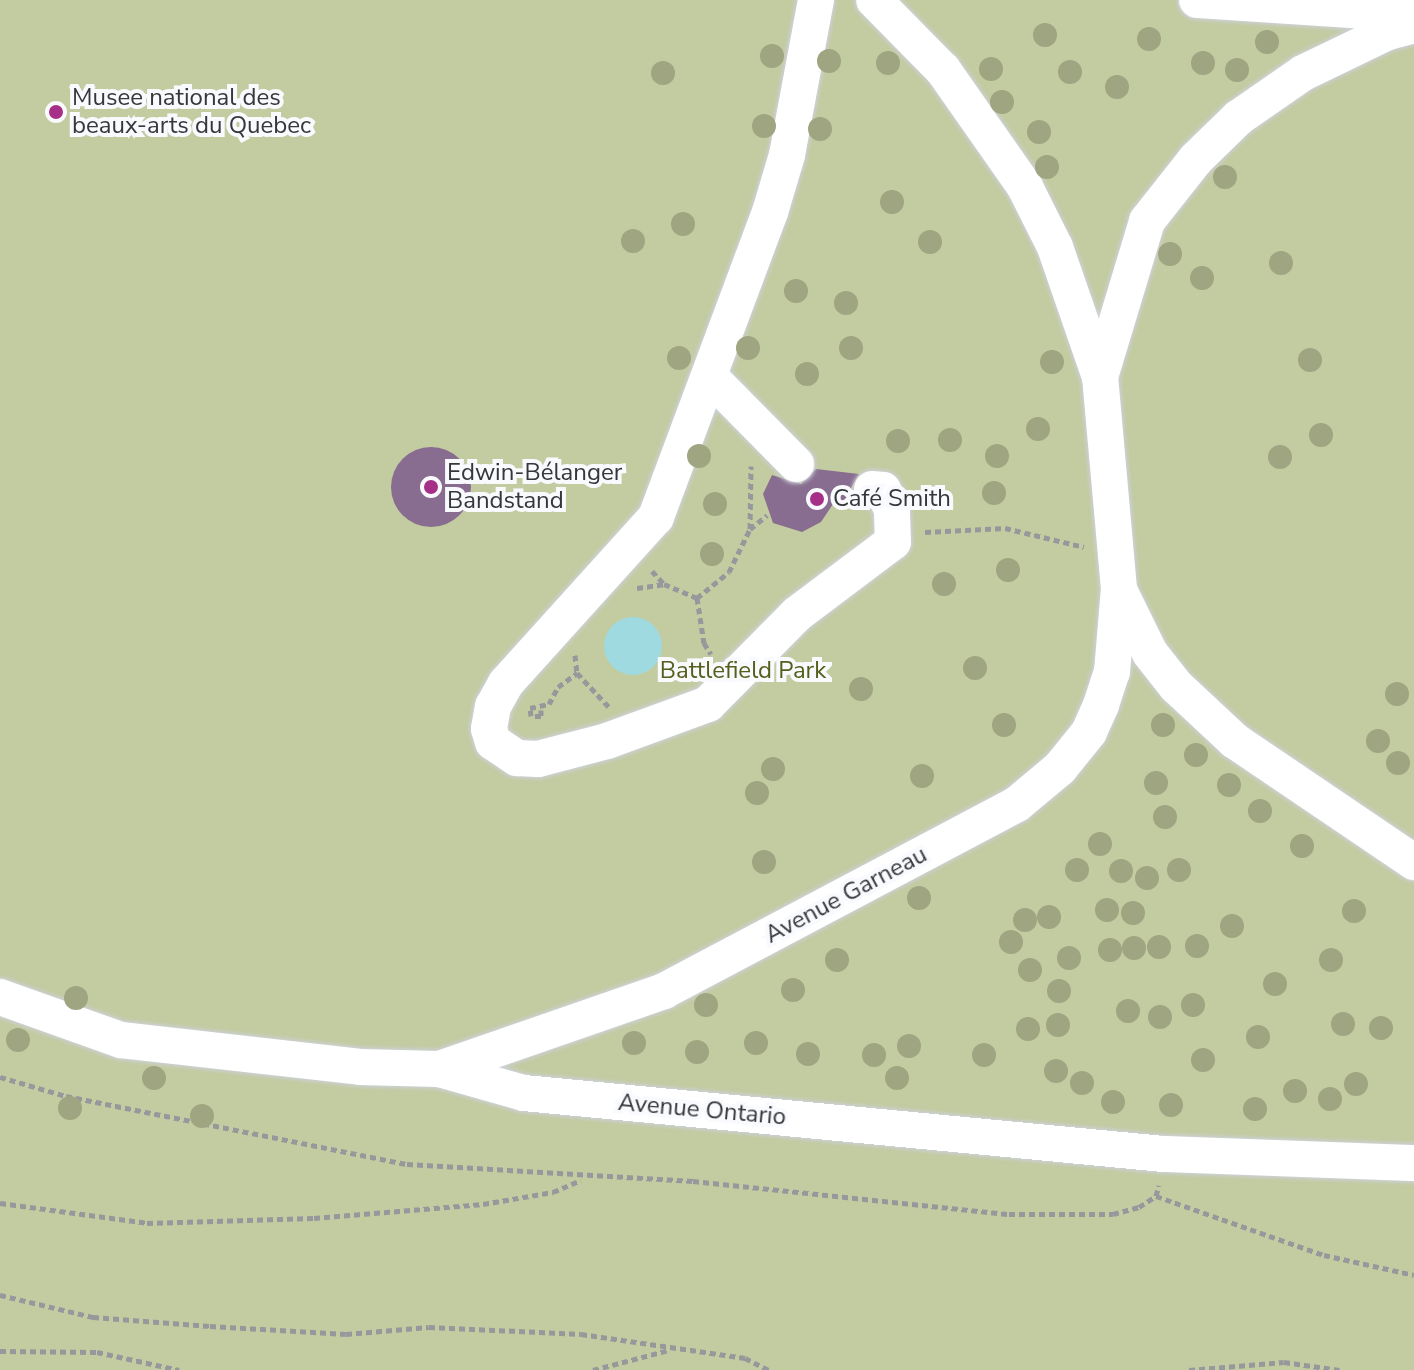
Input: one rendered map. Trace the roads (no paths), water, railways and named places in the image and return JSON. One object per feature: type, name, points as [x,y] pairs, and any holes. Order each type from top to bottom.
[{"type":"street","points":[[816,0],[783,169],[711,378],[656,517],[506,683],[493,706],[489,729],[493,742],[517,758],[538,759],[607,741],[708,704],[797,614],[893,542],[892,510],[883,490],[872,489]]},
{"type":"street","name":"Avenue Garneau","points":[[439,1069],[664,991],[1017,804],[1060,768],[1089,732],[1112,672],[1118,571],[1100,377],[1055,247],[1025,187],[943,70],[874,0]]},
{"type":"street","points":[[1197,0],[1414,14]]},
{"type":"street","name":"Avenue Garneau","points":[[1100,377],[1147,221],[1196,159],[1238,118],[1303,73],[1388,32],[1414,25]]},
{"type":"street","points":[[711,378],[796,464]]},
{"type":"street","name":"Avenue Garneau","points":[[1118,571],[1150,653],[1225,732],[1300,789],[1414,862]]},
{"type":"street","name":"Avenue Ontario","points":[[0,997],[121,1040],[331,1064],[439,1069],[524,1093],[1163,1154],[1414,1163]]},
{"type":"water","points":[[633,617],[654,625],[662,646],[654,667],[633,675],[612,667],[604,646],[612,625]]},
{"type":"place","name":"Musee national des beaux-arts du Quebec","points":[[56,112]]},
{"type":"place","name":"Edwin-Bélanger Bandstand","points":[[431,487]]},
{"type":"place","name":"Café Smith","points":[[817,499]]},
{"type":"park label","name":"Battlefield Park","points":[[743,671]]}]
